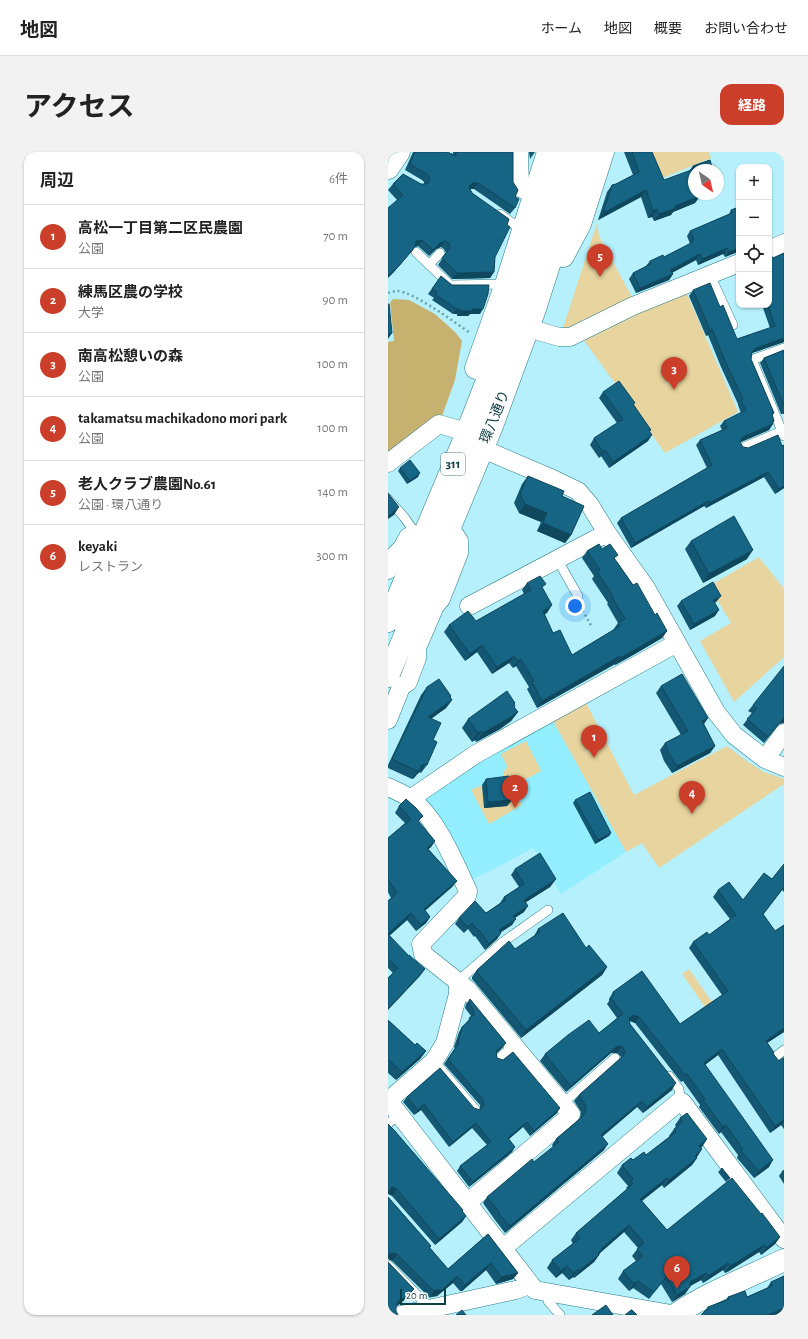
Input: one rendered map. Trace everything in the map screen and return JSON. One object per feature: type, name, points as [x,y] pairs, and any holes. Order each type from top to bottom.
[{"type":"main road","name":"311","points":[[470,441],[471,384],[506,284],[548,152]]},
{"type":"main road","name":"環八通り","points":[[527,314],[565,152]]},
{"type":"main road","name":"環八通り","points":[[388,621],[420,535],[470,441],[527,314],[585,152]]},
{"type":"main road","points":[[527,314],[580,224],[603,152]]},
{"type":"main road","name":"環八通り","points":[[388,676],[450,527],[470,441]]},
{"type":"main road","points":[[676,1315],[717,1291],[784,1260]]},
{"type":"street","points":[[519,152],[520,188],[534,194]]},
{"type":"street","points":[[772,249],[784,243]]},
{"type":"street","points":[[527,314],[559,337],[570,337],[633,306],[736,264]]},
{"type":"street","points":[[388,463],[439,424],[470,441],[578,491],[590,505],[607,533],[646,588],[716,712],[734,735],[765,759],[784,767]]},
{"type":"street","points":[[388,720],[402,687],[408,682],[417,658],[417,648],[435,606],[441,599],[459,554],[459,541],[450,527]]},
{"type":"street","points":[[469,606],[607,533]]},
{"type":"street","points":[[388,570],[396,554],[402,548],[408,537],[420,535]]},
{"type":"street","points":[[410,798],[476,754],[677,643]]},
{"type":"street","points":[[765,759],[784,733]]},
{"type":"street","points":[[388,786],[410,798],[429,816],[451,855],[468,891],[467,896],[421,944],[423,954],[467,989],[570,1112],[570,1116],[467,1203]]},
{"type":"street","points":[[458,981],[458,994],[445,1043],[434,1061],[391,1110],[467,1203],[535,1290],[588,1298],[676,1315]]},
{"type":"street","points":[[502,1248],[680,1101],[784,1239]]},
{"type":"street","points":[[414,1313],[485,1300],[529,1284]]},
{"type":"lane","points":[[495,211],[522,230]]},
{"type":"lane","points":[[416,252],[448,284],[452,286],[506,284]]},
{"type":"lane","points":[[429,264],[440,254]]},
{"type":"lane","points":[[710,275],[733,325]]},
{"type":"lane","points":[[742,448],[783,433],[753,362],[754,360],[784,348]]},
{"type":"lane","points":[[388,499],[420,535]]},
{"type":"lane","points":[[557,559],[578,596]]},
{"type":"lane","points":[[458,981],[503,942],[548,910]]},
{"type":"lane","points":[[498,1060],[514,1045]]},
{"type":"lane","points":[[774,1058],[784,1050]]},
{"type":"lane","points":[[563,1103],[614,1058]]},
{"type":"lane","points":[[434,1061],[475,1109]]},
{"type":"lane","points":[[664,1071],[679,1089],[680,1101]]},
{"type":"lane","points":[[388,1265],[424,1302],[414,1313]]},
{"type":"lane","points":[[549,1293],[548,1301],[560,1315]]},
{"type":"path","points":[[388,293],[398,291],[416,298],[476,337]]},
{"type":"path","points":[[578,596],[577,600],[592,626]]},
{"type":"shaded area","points":[[647,152],[709,152],[711,158],[697,164],[688,164],[688,168],[658,180]]},
{"type":"shaded area","points":[[597,223],[599,236],[634,301],[568,333],[563,328]]},
{"type":"shaded area","points":[[686,292],[738,412],[665,453],[583,339],[633,314]]},
{"type":"shaded area","points":[[393,299],[409,300],[435,314],[456,333],[462,341],[455,380],[442,416],[388,457],[388,342],[394,341],[390,303]]},
{"type":"shaded area","points":[[759,557],[784,589],[784,657],[734,702],[700,641],[731,623],[709,586]]},
{"type":"shaded area","points":[[586,703],[634,795],[727,746],[764,772],[784,779],[784,784],[659,868],[642,843],[626,852],[553,721]]},
{"type":"shaded area","points":[[553,721],[626,852],[561,894],[533,848],[471,880],[423,804],[425,797],[463,772]]},
{"type":"shaded area","points":[[526,741],[541,771],[512,787],[522,805],[489,824],[471,790],[482,785],[484,808],[505,782],[503,772],[507,766],[501,754]]},
{"type":"shaded area","points":[[689,969],[712,1002],[705,1007],[682,974]]},
{"type":"building","points":[[415,152],[447,152],[456,156],[456,152],[513,152],[513,182],[518,190],[515,197],[519,199],[515,208],[478,183],[472,183],[469,187],[472,193],[509,219],[507,225],[510,227],[495,257],[494,272],[457,273],[442,258],[450,248],[449,243],[445,241],[440,243],[433,250],[422,240],[416,241],[415,247],[388,276],[388,208],[403,195],[393,184],[403,174],[421,184],[426,184],[429,182],[429,176],[427,174],[410,164]]},
{"type":"building","points":[[632,152],[652,152],[664,180],[688,171],[688,200],[690,200],[675,206],[676,208],[659,214],[657,209],[653,211],[646,190],[603,213],[612,185],[639,172]]},
{"type":"building","points":[[710,160],[711,164],[699,164]]},
{"type":"building","points":[[736,208],[736,249],[729,252],[727,248],[702,259],[700,254],[670,270],[673,274],[640,288],[633,273],[651,264],[650,261],[663,255],[664,257],[693,242],[692,240],[694,239],[690,231],[732,213],[731,210]]},
{"type":"building","points":[[784,253],[784,338],[756,348],[752,352],[751,359],[774,413],[772,414],[774,421],[772,422],[773,424],[743,437],[740,442],[743,447],[748,448],[778,435],[782,446],[784,445],[784,486],[779,489],[768,472],[709,503],[708,501],[635,543],[621,518],[712,465],[700,440],[727,428],[724,421],[746,410],[741,400],[743,399],[712,329],[710,330],[693,290],[710,283],[720,307],[723,305],[737,339],[775,326],[769,308],[772,308],[772,256],[773,258]]},
{"type":"building","points":[[441,276],[452,285],[489,285],[488,294],[483,309],[461,311],[436,295],[437,292],[432,289]]},
{"type":"building","points":[[388,304],[392,333],[388,334]]},
{"type":"building","points":[[784,350],[784,406],[764,358]]},
{"type":"building","points":[[619,381],[635,403],[633,404],[651,430],[649,431],[652,435],[613,462],[605,450],[603,452],[594,438],[623,419],[603,392]]},
{"type":"building","points":[[410,460],[420,473],[410,481],[400,468]]},
{"type":"building","points":[[528,476],[564,491],[562,496],[584,506],[571,535],[543,523],[547,513],[525,504],[520,494]]},
{"type":"building","points":[[388,493],[399,507],[388,516]]},
{"type":"building","points":[[734,516],[753,550],[709,574],[691,541]]},
{"type":"building","points":[[599,544],[602,549],[610,544],[618,555],[614,558],[633,585],[637,583],[655,615],[657,613],[667,631],[542,701],[532,682],[534,681],[521,659],[518,661],[514,656],[497,667],[482,645],[470,654],[449,625],[468,611],[476,621],[531,590],[527,583],[540,576],[546,584],[542,587],[552,605],[543,611],[553,633],[560,630],[572,655],[620,626],[618,623],[625,619],[612,597],[613,596],[597,572],[600,570],[587,551]]},
{"type":"building","points":[[713,582],[721,596],[713,600],[719,610],[694,624],[681,601]]},
{"type":"building","points":[[784,666],[784,717],[768,737],[747,719],[757,708],[753,705]]},
{"type":"building","points":[[682,674],[708,718],[702,721],[715,746],[677,766],[669,754],[665,743],[688,731],[661,686]]},
{"type":"building","points":[[439,679],[451,696],[450,697],[452,700],[428,717],[441,723],[433,740],[437,742],[427,765],[422,765],[420,770],[417,771],[392,759],[427,687]]},
{"type":"building","points":[[507,691],[515,703],[514,707],[518,712],[483,733],[481,731],[478,733],[468,719]]},
{"type":"building","points":[[509,776],[512,800],[488,802],[486,779]]},
{"type":"building","points":[[590,792],[611,833],[598,840],[575,800]]},
{"type":"building","points":[[406,799],[423,816],[418,821],[435,841],[427,848],[457,881],[424,909],[430,917],[421,925],[411,913],[388,934],[388,901],[397,893],[388,879],[388,838],[411,819],[399,806]]},
{"type":"building","points":[[540,853],[556,879],[524,900],[528,906],[513,916],[516,919],[499,930],[501,933],[489,944],[472,923],[468,927],[459,918],[475,901],[486,913],[506,900],[504,897],[524,884],[515,869]]},
{"type":"building","points":[[784,864],[784,887],[763,914],[775,931],[784,925],[784,1028],[766,1041],[779,1061],[784,1058],[784,1120],[775,1126],[722,1049],[704,1063],[773,1160],[759,1171],[741,1151],[743,1149],[726,1125],[723,1127],[703,1100],[705,1099],[687,1074],[686,1076],[639,1017],[634,1015],[629,1018],[630,1024],[676,1083],[647,1107],[642,1101],[601,1135],[608,1144],[510,1226],[487,1197],[532,1159],[534,1162],[559,1142],[556,1139],[581,1118],[585,1112],[586,1106],[579,1095],[623,1056],[625,1051],[622,1046],[616,1047],[571,1086],[545,1054],[589,1020],[599,1033],[623,1014],[611,998],[614,995],[613,992],[642,971],[680,1024],[728,991],[693,942],[707,932],[709,935],[736,915],[718,890],[729,882],[743,900],[764,873],[772,879]]},
{"type":"building","points":[[563,913],[586,948],[589,945],[607,967],[526,1030],[477,972],[477,970],[509,941],[515,949],[540,932],[538,929]]},
{"type":"building","points":[[388,934],[409,956],[425,969],[388,1009],[388,978],[398,968],[388,958]]},
{"type":"building","points":[[470,999],[506,1043],[496,1051],[497,1058],[503,1060],[513,1052],[560,1108],[534,1131],[527,1122],[508,1138],[515,1147],[473,1182],[460,1166],[491,1142],[476,1123],[453,1142],[424,1104],[418,1110],[407,1097],[440,1068],[474,1108],[480,1110],[484,1106],[483,1100],[448,1059],[459,1043],[462,1027],[470,1020],[469,1018],[475,1014],[469,1003]]},
{"type":"building","points":[[388,1020],[415,1045],[417,1043],[426,1051],[402,1072],[389,1060],[388,1061]]},
{"type":"building","points":[[687,1113],[707,1139],[699,1146],[702,1149],[695,1156],[697,1158],[669,1180],[667,1178],[640,1199],[667,1230],[732,1178],[780,1237],[766,1248],[764,1245],[730,1266],[728,1263],[708,1276],[706,1273],[690,1282],[690,1287],[677,1295],[666,1277],[654,1292],[638,1281],[634,1284],[623,1271],[643,1256],[637,1249],[644,1243],[629,1225],[601,1249],[602,1250],[598,1253],[599,1255],[579,1271],[578,1269],[574,1273],[567,1266],[561,1271],[552,1260],[580,1238],[576,1233],[633,1184],[631,1181],[633,1179],[622,1165],[631,1158],[633,1160],[644,1152],[646,1155],[676,1132],[674,1129],[683,1121],[680,1118]]},
{"type":"building","points":[[388,1124],[463,1210],[462,1211],[466,1216],[439,1239],[397,1189],[392,1187],[388,1189]]},
{"type":"building","points":[[722,1168],[730,1178],[729,1179],[721,1169]]},
{"type":"building","points":[[388,1197],[431,1246],[429,1247],[448,1269],[488,1234],[518,1273],[501,1277],[491,1263],[465,1285],[457,1276],[442,1290],[434,1291],[397,1254],[392,1253],[388,1255]]},
{"type":"building","points":[[388,1262],[414,1289],[405,1298],[398,1301],[396,1311],[398,1315],[388,1315]]},
{"type":"building","points":[[784,1276],[784,1308],[768,1315],[701,1315],[708,1307],[729,1299],[728,1297],[745,1291],[747,1297],[772,1286],[771,1282]]},
{"type":"building","points":[[606,1305],[613,1315],[592,1315]]},
{"type":"building","points":[[462,1310],[466,1315],[456,1315]]},
{"type":"building","points":[[631,1310],[637,1315],[625,1315]]},
{"type":"place","name":"老人クラブ農園No.61","points":[[600,277]]},
{"type":"place","name":"南高松憩いの森","points":[[674,390]]},
{"type":"place","name":"高松一丁目第二区民農園","points":[[594,758]]},
{"type":"place","name":"練馬区農の学校","points":[[515,808]]},
{"type":"place","name":"takamatsu machikadono mori park","points":[[692,814]]},
{"type":"place","name":"keyaki","points":[[677,1289]]}]
